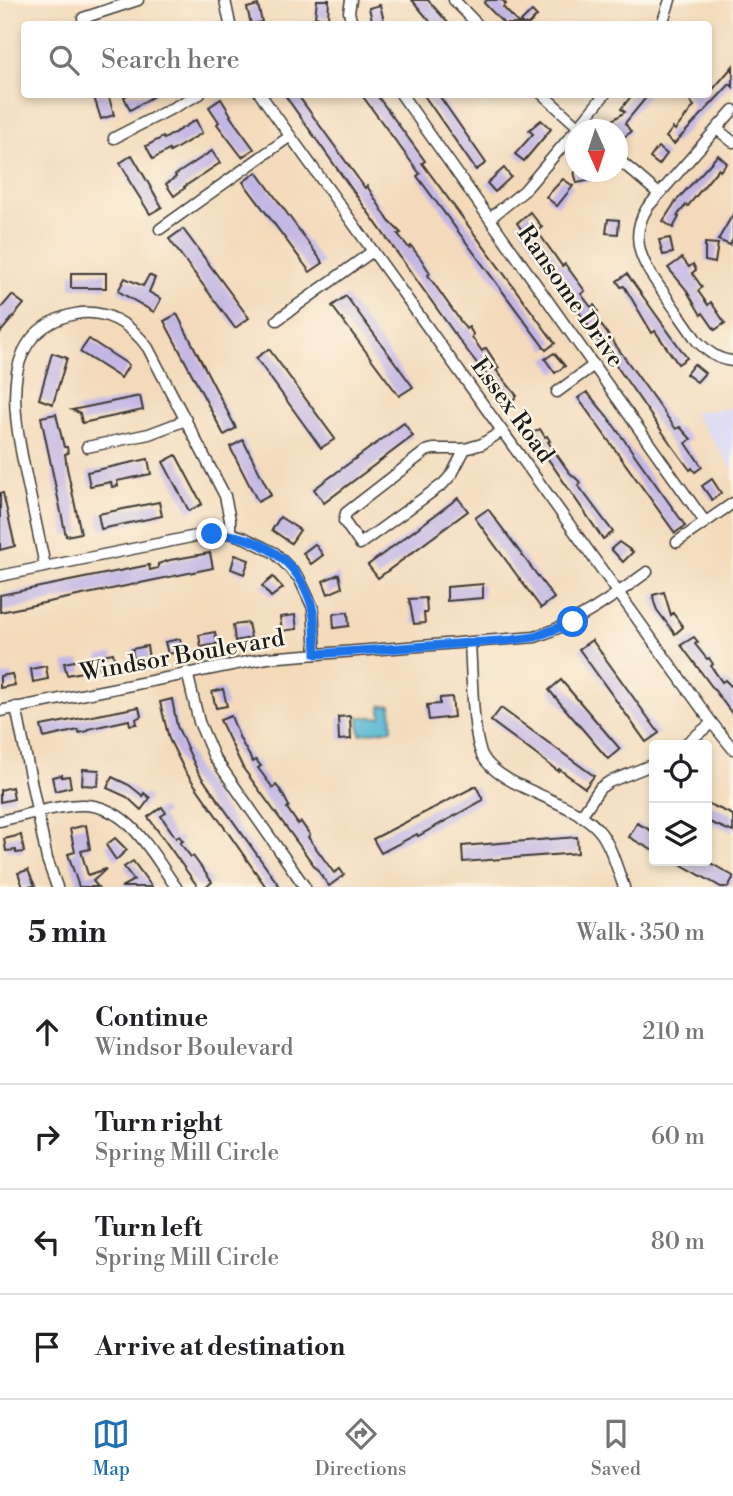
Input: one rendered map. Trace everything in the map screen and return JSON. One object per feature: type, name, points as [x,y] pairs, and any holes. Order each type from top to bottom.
[{"type":"street","points":[[83,18],[138,0]]},
{"type":"street","points":[[225,0],[229,21]]},
{"type":"street","points":[[351,0],[349,12],[351,21]]},
{"type":"street","points":[[454,0],[474,21]]},
{"type":"street","points":[[663,21],[670,0]]},
{"type":"street","points":[[114,138],[192,98]]},
{"type":"street","name":"Essex Road","points":[[263,98],[733,749]]},
{"type":"street","name":"Ransome Drive","points":[[404,98],[705,522]]},
{"type":"street","points":[[546,98],[568,119]]},
{"type":"street","points":[[586,119],[602,98]]},
{"type":"street","points":[[733,110],[648,208],[640,223],[637,243],[639,254],[649,273],[697,341],[717,358],[733,361]]},
{"type":"street","points":[[717,128],[733,142]]},
{"type":"street","points":[[160,229],[289,137]]},
{"type":"street","points":[[490,218],[524,191],[565,144]]},
{"type":"street","points":[[628,168],[659,194]]},
{"type":"street","points":[[276,320],[373,251]]},
{"type":"street","points":[[45,566],[10,394],[13,367],[19,351],[29,338],[52,321],[81,313],[103,315],[122,323],[132,329],[148,348],[225,496],[230,533]]},
{"type":"street","points":[[557,392],[594,365]]},
{"type":"street","points":[[87,447],[149,433],[186,420]]},
{"type":"street","points":[[465,449],[448,480],[360,544],[344,521],[346,513],[426,451],[465,449],[482,444],[502,431]]},
{"type":"street","points":[[677,542],[733,503]]},
{"type":"street","points":[[0,576],[196,536],[230,533],[275,553],[299,578],[313,608],[316,654]]},
{"type":"street","name":"Windsor Boulevard","points":[[0,711],[267,658],[512,640],[553,631],[590,613],[647,572]]},
{"type":"street","points":[[470,643],[477,737],[482,756],[500,774],[581,816],[600,831],[608,843],[624,887]]},
{"type":"street","points":[[187,672],[199,722],[214,757],[305,887]]},
{"type":"street","points":[[16,707],[47,859],[57,887]]},
{"type":"street","points":[[690,740],[712,723]]},
{"type":"street","points":[[581,816],[600,788],[649,766]]},
{"type":"street","points":[[0,821],[82,805],[106,809],[119,815],[138,834],[176,887]]},
{"type":"shaded area","points":[[733,408],[733,469],[693,412]]},
{"type":"water","points":[[391,705],[392,729],[360,734],[359,717],[381,717],[381,706]]},
{"type":"building","points":[[317,0],[329,0],[328,18],[315,17]]},
{"type":"building","points":[[412,0],[428,0],[446,21],[430,21]]},
{"type":"building","points":[[487,0],[502,0],[506,4],[503,7],[516,21],[501,21],[484,3]]},
{"type":"building","points":[[258,5],[262,21],[250,21],[247,8]]},
{"type":"building","points":[[380,5],[384,21],[372,21],[369,8]]},
{"type":"building","points":[[532,11],[537,16],[532,21],[522,21]]},
{"type":"building","points":[[733,66],[733,87],[730,84],[674,144],[666,137],[694,106],[688,98],[712,98],[712,90]]},
{"type":"building","points":[[94,98],[109,98],[114,115],[101,119]]},
{"type":"building","points":[[124,98],[150,98],[130,110]]},
{"type":"building","points":[[287,98],[300,98],[365,188],[367,186],[389,221],[401,233],[398,234],[421,259],[430,273],[428,275],[466,329],[469,327],[472,337],[482,351],[486,348],[499,368],[496,370],[517,396],[509,404],[462,344]]},
{"type":"building","points":[[364,98],[379,98],[425,161],[422,163],[555,343],[546,350],[417,176],[420,174]]},
{"type":"building","points":[[426,98],[441,98],[486,163],[476,170]]},
{"type":"building","points":[[630,98],[646,98],[628,119],[614,119],[625,112],[621,109]]},
{"type":"building","points":[[221,99],[254,149],[242,157],[217,124],[219,122],[209,107]]},
{"type":"building","points":[[196,120],[202,133],[153,159],[146,146]]},
{"type":"building","points":[[541,120],[551,129],[524,161],[515,154],[533,134],[529,130]]},
{"type":"building","points":[[658,147],[667,154],[659,165],[650,158]]},
{"type":"building","points":[[212,151],[220,163],[174,196],[166,184]]},
{"type":"building","points":[[132,155],[162,207],[150,214],[120,163]]},
{"type":"building","points":[[718,155],[727,163],[720,171],[718,169],[688,206],[686,205],[677,216],[679,217],[673,228],[663,221],[676,201]]},
{"type":"building","points":[[504,168],[511,177],[495,192],[487,183]]},
{"type":"building","points":[[257,172],[323,263],[310,272],[243,182]]},
{"type":"building","points":[[563,179],[573,186],[557,206],[546,197]]},
{"type":"building","points":[[530,212],[542,227],[537,231],[562,266],[565,264],[585,291],[581,294],[591,307],[594,305],[598,311],[594,315],[676,429],[680,427],[691,439],[686,443],[702,467],[695,472],[692,468],[690,470],[668,440],[517,223]]},
{"type":"building","points":[[733,214],[733,239],[730,245],[718,240]]},
{"type":"building","points":[[608,219],[619,220],[618,234],[606,233]]},
{"type":"building","points":[[183,229],[249,318],[235,328],[169,239]]},
{"type":"building","points":[[670,238],[673,253],[663,255],[659,240]]},
{"type":"building","points":[[705,243],[718,244],[715,263],[705,261]]},
{"type":"building","points":[[682,258],[689,267],[693,264],[696,270],[692,273],[702,287],[698,291],[708,305],[711,302],[725,323],[715,330],[668,268]]},
{"type":"building","points":[[71,273],[106,273],[106,288],[71,288]]},
{"type":"building","points":[[627,274],[687,358],[678,364],[655,331],[652,333],[624,286],[621,287],[617,281]]},
{"type":"building","points":[[149,275],[155,278],[149,292],[161,299],[154,312],[118,291],[125,278],[143,286]]},
{"type":"building","points":[[12,295],[24,304],[0,333],[0,309]]},
{"type":"building","points":[[346,296],[413,387],[399,396],[332,306]]},
{"type":"building","points":[[177,314],[236,428],[224,435],[164,321]]},
{"type":"building","points":[[89,339],[129,365],[121,378],[80,352]]},
{"type":"building","points":[[269,349],[335,439],[321,448],[256,358]]},
{"type":"building","points":[[52,353],[67,358],[53,404],[39,399]]},
{"type":"building","points":[[554,353],[565,366],[555,373],[545,359]]},
{"type":"building","points":[[694,364],[705,373],[697,382],[686,374]]},
{"type":"building","points":[[587,392],[682,521],[685,526],[675,533],[578,398]]},
{"type":"building","points":[[140,396],[143,410],[82,423],[80,413],[72,410]]},
{"type":"building","points":[[56,414],[64,447],[67,447],[67,468],[81,533],[66,536],[41,417]]},
{"type":"building","points":[[404,423],[413,436],[324,503],[314,489]]},
{"type":"building","points":[[540,429],[569,472],[581,483],[578,485],[613,532],[603,539],[531,434]]},
{"type":"building","points":[[243,440],[271,495],[258,502],[230,447]]},
{"type":"building","points":[[176,455],[202,504],[189,511],[163,462]]},
{"type":"building","points":[[148,459],[151,474],[117,481],[118,486],[112,487],[111,482],[90,486],[87,472]]},
{"type":"building","points":[[712,479],[721,493],[712,500],[702,486]]},
{"type":"building","points":[[0,493],[3,493],[15,546],[0,550]]},
{"type":"building","points":[[458,498],[468,511],[378,578],[368,565]]},
{"type":"building","points":[[159,502],[162,516],[101,529],[98,514]]},
{"type":"building","points":[[488,509],[554,598],[541,608],[475,518]]},
{"type":"building","points":[[280,517],[300,530],[291,543],[272,530]]},
{"type":"building","points":[[619,542],[633,552],[623,562],[611,549]]},
{"type":"building","points":[[315,544],[323,555],[311,564],[303,553]]},
{"type":"building","points":[[210,553],[213,568],[0,612],[0,595],[149,565],[150,570],[170,560]]},
{"type":"building","points":[[235,555],[249,560],[244,574],[231,569]]},
{"type":"building","points":[[339,574],[342,588],[328,594],[323,581]]},
{"type":"building","points":[[273,577],[283,588],[271,597],[262,586]]},
{"type":"building","points":[[483,584],[483,598],[447,601],[447,587]]},
{"type":"building","points":[[664,592],[671,615],[673,613],[683,627],[675,634],[654,602],[653,595]]},
{"type":"building","points":[[426,598],[425,623],[414,624],[409,599]]},
{"type":"building","points":[[348,612],[349,626],[334,628],[333,614]]},
{"type":"building","points":[[295,615],[297,629],[282,631],[280,617]]},
{"type":"building","points":[[248,623],[251,638],[235,641],[233,625]]},
{"type":"building","points":[[215,632],[217,644],[201,647],[199,635]]},
{"type":"building","points":[[694,637],[698,642],[695,644],[707,659],[709,658],[722,682],[725,680],[733,688],[733,715],[681,645]]},
{"type":"building","points":[[180,639],[183,651],[168,654],[165,642]]},
{"type":"building","points":[[592,640],[659,733],[646,742],[579,649]]},
{"type":"building","points":[[147,646],[149,658],[134,661],[132,649]]},
{"type":"building","points":[[113,653],[116,665],[100,668],[98,656]]},
{"type":"building","points":[[80,660],[82,672],[67,675],[64,663]]},
{"type":"building","points":[[46,666],[48,679],[33,682],[31,669]]},
{"type":"building","points":[[12,674],[15,685],[0,688],[0,676]]},
{"type":"building","points":[[561,680],[620,749],[608,759],[549,690]]},
{"type":"building","points":[[223,689],[227,706],[216,708],[212,692]]},
{"type":"building","points":[[452,697],[454,717],[429,720],[427,705],[440,704],[440,698]]},
{"type":"building","points":[[172,699],[177,726],[198,772],[280,887],[266,887],[185,771],[169,739],[160,702]]},
{"type":"building","points":[[139,707],[141,716],[136,719],[137,724],[130,725],[129,720],[79,733],[78,730],[44,738],[41,726]]},
{"type":"building","points":[[501,708],[594,776],[585,788],[491,721]]},
{"type":"building","points":[[231,716],[253,762],[256,760],[261,766],[258,768],[273,788],[276,785],[281,791],[289,806],[287,808],[298,824],[301,822],[310,835],[308,837],[334,873],[340,869],[344,875],[329,886],[243,768],[220,720]]},
{"type":"building","points":[[350,716],[351,739],[339,740],[338,717]]},
{"type":"building","points":[[83,769],[99,770],[98,786],[82,785]]},
{"type":"building","points":[[69,776],[71,787],[55,791],[52,777]]},
{"type":"building","points":[[112,777],[150,798],[141,810],[127,797],[107,788]]},
{"type":"building","points":[[476,786],[483,800],[381,853],[373,839]]},
{"type":"building","points":[[12,787],[14,799],[0,802],[0,790]]},
{"type":"building","points":[[712,805],[733,815],[733,832],[712,823]]},
{"type":"building","points":[[162,807],[166,813],[161,816],[176,838],[179,836],[183,841],[180,843],[212,882],[206,887],[198,887],[148,817]]},
{"type":"building","points":[[637,823],[649,829],[649,848],[629,837]]},
{"type":"building","points":[[86,825],[90,849],[81,851],[88,875],[106,869],[93,881],[98,887],[79,887],[68,854],[75,852],[70,829]]},
{"type":"building","points":[[21,835],[24,852],[6,851],[4,839]]},
{"type":"building","points":[[577,837],[578,853],[463,862],[462,846]]},
{"type":"building","points":[[115,838],[127,850],[116,860],[106,845]]},
{"type":"building","points":[[133,861],[152,887],[121,887],[134,880],[124,867]]},
{"type":"building","points":[[712,864],[733,876],[728,887],[721,887],[684,866],[712,866]]},
{"type":"building","points":[[28,870],[35,886],[23,887],[18,873]]},
{"type":"route","points":[[212,534],[230,533],[261,544],[288,565],[299,578],[313,608],[316,654],[512,640],[535,637],[573,622]]}]
